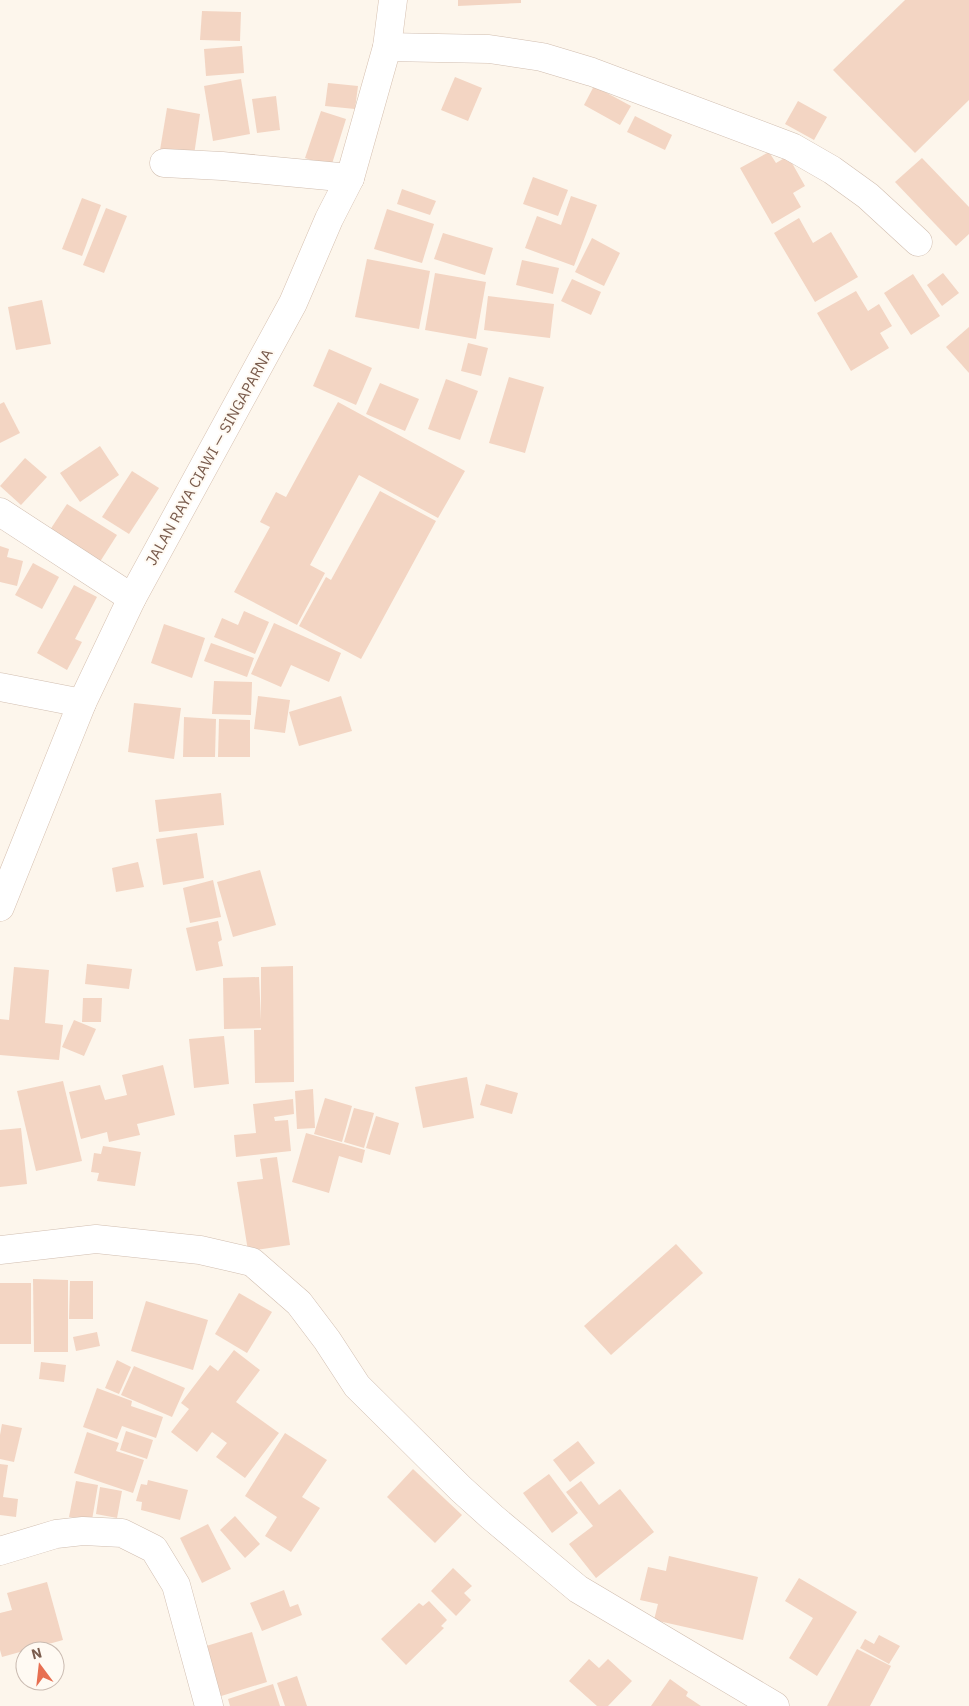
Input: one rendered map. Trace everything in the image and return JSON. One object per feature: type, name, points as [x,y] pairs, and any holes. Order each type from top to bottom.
[{"type":"street","name":"JALAN RAYA CIAWI — SINGAPARNA","points":[[0,907],[82,703],[132,598],[294,303],[329,219],[350,178],[387,47],[393,0]]},
{"type":"street","points":[[387,47],[489,49],[542,57],[592,72],[792,147],[832,170],[868,196],[918,242]]},
{"type":"street","points":[[164,163],[222,166],[350,178]]},
{"type":"street","points":[[0,512],[132,598]]},
{"type":"street","points":[[0,687],[82,703]]},
{"type":"street","points":[[0,1250],[96,1239],[200,1250],[252,1262],[299,1304],[357,1386],[461,1489],[507,1529],[578,1589],[775,1706]]},
{"type":"street","points":[[0,1551],[56,1534],[83,1531],[122,1533],[154,1549],[176,1586],[210,1706]]},
{"type":"building","points":[[458,0],[521,0],[521,3],[458,6]]},
{"type":"building","points":[[905,0],[969,0],[969,100],[915,153],[833,70]]},
{"type":"building","points":[[202,11],[241,12],[240,41],[200,40]]},
{"type":"building","points":[[242,46],[244,73],[206,76],[204,49]]},
{"type":"building","points":[[455,77],[482,88],[468,121],[441,110]]},
{"type":"building","points":[[241,79],[250,134],[213,141],[204,86]]},
{"type":"building","points":[[328,83],[358,86],[355,109],[325,106]]},
{"type":"building","points":[[594,86],[631,106],[620,125],[584,105]]},
{"type":"building","points":[[276,96],[280,130],[257,133],[252,99]]},
{"type":"building","points":[[798,101],[827,117],[814,140],[785,124]]},
{"type":"building","points":[[167,108],[200,114],[194,155],[160,150]]},
{"type":"building","points":[[321,111],[346,119],[331,167],[305,158]]},
{"type":"building","points":[[635,116],[672,135],[665,150],[627,132]]},
{"type":"building","points":[[769,152],[776,163],[788,156],[805,186],[793,193],[801,207],[772,224],[740,168]]},
{"type":"building","points":[[922,158],[969,207],[969,234],[956,246],[895,182]]},
{"type":"building","points":[[533,177],[568,190],[558,216],[523,204]]},
{"type":"building","points":[[402,189],[436,201],[430,215],[397,204]]},
{"type":"building","points":[[571,196],[597,205],[574,266],[525,248],[537,216],[561,225]]},
{"type":"building","points":[[82,198],[101,205],[82,256],[62,249]]},
{"type":"building","points":[[106,208],[127,216],[104,273],[83,265]]},
{"type":"building","points":[[387,209],[434,224],[422,263],[374,249]]},
{"type":"building","points":[[799,218],[813,243],[831,232],[858,277],[815,302],[774,233]]},
{"type":"building","points":[[443,233],[493,248],[485,275],[434,259]]},
{"type":"building","points":[[592,238],[620,253],[604,286],[575,272]]},
{"type":"building","points":[[367,259],[430,271],[419,329],[355,317]]},
{"type":"building","points":[[522,260],[559,268],[553,294],[516,285]]},
{"type":"building","points":[[435,273],[486,282],[476,339],[425,330]]},
{"type":"building","points":[[943,273],[959,293],[942,306],[927,285]]},
{"type":"building","points":[[913,274],[940,316],[911,335],[884,293]]},
{"type":"building","points":[[572,279],[601,292],[591,315],[561,301]]},
{"type":"building","points":[[856,291],[868,311],[879,304],[892,326],[880,333],[889,348],[851,371],[817,313]]},
{"type":"building","points":[[488,296],[554,304],[550,338],[484,330]]},
{"type":"building","points":[[42,300],[51,344],[16,350],[8,307]]},
{"type":"building","points":[[969,327],[969,373],[946,347]]},
{"type":"building","points":[[468,343],[488,348],[481,376],[461,371]]},
{"type":"building","points":[[329,349],[372,368],[356,405],[313,386]]},
{"type":"building","points":[[509,377],[544,387],[525,453],[489,443]]},
{"type":"building","points":[[446,379],[478,391],[460,440],[428,429]]},
{"type":"building","points":[[380,383],[419,399],[405,431],[366,414]]},
{"type":"building","points":[[4,402],[20,433],[0,443],[0,404]]},
{"type":"building","points":[[338,402],[465,471],[438,518],[359,475],[310,565],[325,573],[297,625],[234,592],[270,527],[260,522],[276,492],[286,497]]},
{"type":"building","points":[[100,446],[119,475],[80,502],[60,473]]},
{"type":"building","points":[[25,458],[47,477],[21,505],[0,486]]},
{"type":"building","points":[[132,471],[159,488],[129,534],[102,517]]},
{"type":"building","points":[[380,491],[436,521],[361,659],[299,626],[326,577],[331,580]]},
{"type":"building","points":[[67,504],[117,535],[96,568],[46,536]]},
{"type":"building","points":[[0,546],[9,549],[7,557],[23,561],[17,586],[0,582]]},
{"type":"building","points":[[33,563],[59,577],[42,609],[15,595]]},
{"type":"building","points":[[74,585],[97,597],[75,639],[82,642],[67,670],[37,653]]},
{"type":"building","points":[[244,611],[269,622],[255,654],[214,637],[222,618],[238,625]]},
{"type":"building","points":[[274,623],[341,653],[329,682],[291,665],[281,687],[251,674]]},
{"type":"building","points":[[164,624],[205,638],[192,678],[151,663]]},
{"type":"building","points":[[211,643],[254,658],[247,677],[204,661]]},
{"type":"building","points":[[214,681],[252,682],[251,715],[212,714]]},
{"type":"building","points":[[258,696],[290,700],[285,733],[254,729]]},
{"type":"building","points":[[341,696],[352,731],[299,746],[289,712]]},
{"type":"building","points":[[134,703],[181,708],[174,759],[128,752]]},
{"type":"building","points":[[184,717],[216,719],[215,757],[183,757]]},
{"type":"building","points":[[219,719],[250,720],[250,757],[218,757]]},
{"type":"building","points":[[221,793],[224,825],[159,832],[155,800]]},
{"type":"building","points":[[197,833],[204,878],[163,885],[156,839]]},
{"type":"building","points":[[138,862],[144,887],[116,892],[112,868]]},
{"type":"building","points":[[260,870],[276,925],[233,937],[217,882]]},
{"type":"building","points":[[213,880],[221,917],[190,923],[183,888]]},
{"type":"building","points":[[218,921],[222,940],[218,942],[223,966],[196,971],[186,928]]},
{"type":"building","points":[[87,964],[132,969],[129,989],[85,984]]},
{"type":"building","points":[[293,966],[294,1082],[255,1083],[254,1030],[261,1030],[261,1028],[224,1029],[223,978],[259,977],[261,1020],[261,967]]},
{"type":"building","points":[[14,967],[49,970],[45,1023],[63,1025],[59,1060],[0,1055],[0,1019],[9,1020]]},
{"type":"building","points":[[83,998],[102,998],[101,1022],[82,1022]]},
{"type":"building","points":[[74,1020],[96,1029],[84,1056],[62,1047]]},
{"type":"building","points":[[224,1036],[229,1084],[194,1088],[189,1039]]},
{"type":"building","points":[[163,1065],[175,1115],[137,1124],[140,1135],[109,1142],[107,1132],[81,1139],[69,1092],[100,1085],[105,1100],[127,1095],[122,1075]]},
{"type":"building","points":[[467,1077],[474,1118],[423,1128],[415,1087]]},
{"type":"building","points":[[63,1081],[82,1161],[36,1171],[17,1091]]},
{"type":"building","points":[[486,1084],[518,1093],[512,1114],[480,1105]]},
{"type":"building","points":[[313,1089],[315,1128],[297,1129],[295,1091]]},
{"type":"building","points":[[325,1098],[352,1106],[342,1142],[314,1134]]},
{"type":"building","points":[[293,1099],[294,1114],[274,1117],[275,1121],[288,1120],[291,1151],[236,1157],[234,1135],[256,1133],[253,1104]]},
{"type":"building","points":[[354,1108],[374,1113],[364,1148],[344,1142]]},
{"type":"building","points":[[376,1116],[399,1123],[390,1155],[366,1148]]},
{"type":"building","points":[[21,1128],[27,1184],[0,1187],[0,1130]]},
{"type":"building","points":[[306,1133],[365,1150],[362,1163],[339,1156],[329,1193],[292,1182]]},
{"type":"building","points":[[103,1146],[141,1152],[135,1186],[97,1181],[99,1173],[91,1172],[94,1153],[101,1154]]},
{"type":"building","points":[[277,1157],[290,1245],[248,1251],[237,1182],[263,1179],[260,1159]]},
{"type":"building","points":[[676,1244],[703,1273],[611,1355],[584,1326]]},
{"type":"building","points":[[33,1279],[68,1280],[68,1352],[34,1352]]},
{"type":"building","points":[[70,1281],[93,1281],[93,1319],[69,1319]]},
{"type":"building","points":[[0,1283],[31,1283],[31,1344],[0,1344]]},
{"type":"building","points":[[239,1293],[272,1312],[247,1353],[215,1334]]},
{"type":"building","points":[[146,1301],[208,1320],[193,1370],[131,1351]]},
{"type":"building","points":[[97,1332],[100,1346],[76,1351],[73,1337]]},
{"type":"building","points":[[234,1350],[260,1370],[236,1402],[279,1433],[245,1478],[216,1457],[227,1443],[212,1432],[197,1452],[171,1432],[189,1409],[181,1403],[210,1365],[218,1371]]},
{"type":"building","points":[[117,1360],[131,1367],[119,1394],[105,1388]]},
{"type":"building","points":[[41,1362],[66,1365],[64,1382],[39,1379]]},
{"type":"building","points":[[134,1366],[185,1388],[172,1417],[121,1395]]},
{"type":"building","points":[[97,1388],[132,1401],[131,1406],[163,1417],[156,1438],[122,1426],[117,1439],[83,1427]]},
{"type":"building","points":[[2,1424],[22,1428],[14,1462],[0,1459]]},
{"type":"building","points":[[126,1431],[153,1440],[147,1459],[120,1450]]},
{"type":"building","points":[[87,1432],[119,1443],[116,1451],[144,1460],[133,1493],[74,1473]]},
{"type":"building","points":[[285,1433],[327,1460],[302,1497],[320,1508],[291,1552],[265,1536],[277,1517],[245,1496]]},
{"type":"building","points":[[578,1441],[595,1463],[570,1482],[553,1460]]},
{"type":"building","points":[[0,1464],[8,1465],[3,1497],[18,1499],[16,1517],[0,1515]]},
{"type":"building","points":[[413,1469],[462,1515],[435,1543],[387,1497]]},
{"type":"building","points":[[549,1474],[578,1513],[552,1533],[523,1493]]},
{"type":"building","points":[[148,1480],[188,1490],[180,1520],[141,1510],[142,1502],[136,1501],[141,1484],[147,1485]]},
{"type":"building","points":[[76,1481],[98,1485],[92,1520],[69,1517]]},
{"type":"building","points":[[581,1481],[599,1505],[620,1489],[654,1532],[596,1578],[569,1544],[593,1526],[566,1492]]},
{"type":"building","points":[[100,1487],[122,1491],[117,1518],[96,1514]]},
{"type":"building","points":[[235,1516],[260,1544],[245,1558],[220,1530]]},
{"type":"building","points":[[208,1524],[231,1569],[202,1583],[180,1538]]},
{"type":"building","points":[[669,1556],[758,1577],[743,1640],[654,1620],[658,1604],[640,1600],[648,1567],[666,1571]]},
{"type":"building","points":[[453,1568],[472,1586],[464,1593],[471,1600],[456,1616],[431,1591]]},
{"type":"building","points":[[799,1578],[857,1612],[817,1676],[789,1658],[813,1618],[785,1601]]},
{"type":"building","points":[[47,1582],[63,1640],[15,1641],[15,1653],[2,1657],[0,1650],[0,1613],[12,1610],[7,1593]]},
{"type":"building","points":[[284,1590],[290,1607],[298,1604],[302,1615],[262,1631],[250,1603]]},
{"type":"building","points":[[429,1601],[447,1620],[441,1626],[444,1628],[406,1665],[381,1639],[419,1603],[423,1606]]},
{"type":"building","points":[[252,1632],[267,1682],[218,1697],[203,1647]]},
{"type":"building","points":[[879,1635],[900,1646],[889,1664],[860,1648],[865,1639],[874,1644]]},
{"type":"building","points":[[857,1649],[891,1666],[870,1706],[827,1706]]},
{"type":"building","points":[[589,1659],[599,1668],[608,1659],[632,1681],[608,1706],[597,1706],[569,1681]]},
{"type":"building","points":[[297,1676],[307,1706],[285,1706],[277,1683]]},
{"type":"building","points":[[670,1679],[688,1692],[686,1696],[701,1706],[651,1706]]},
{"type":"building","points":[[273,1684],[280,1706],[230,1706],[228,1699]]}]
